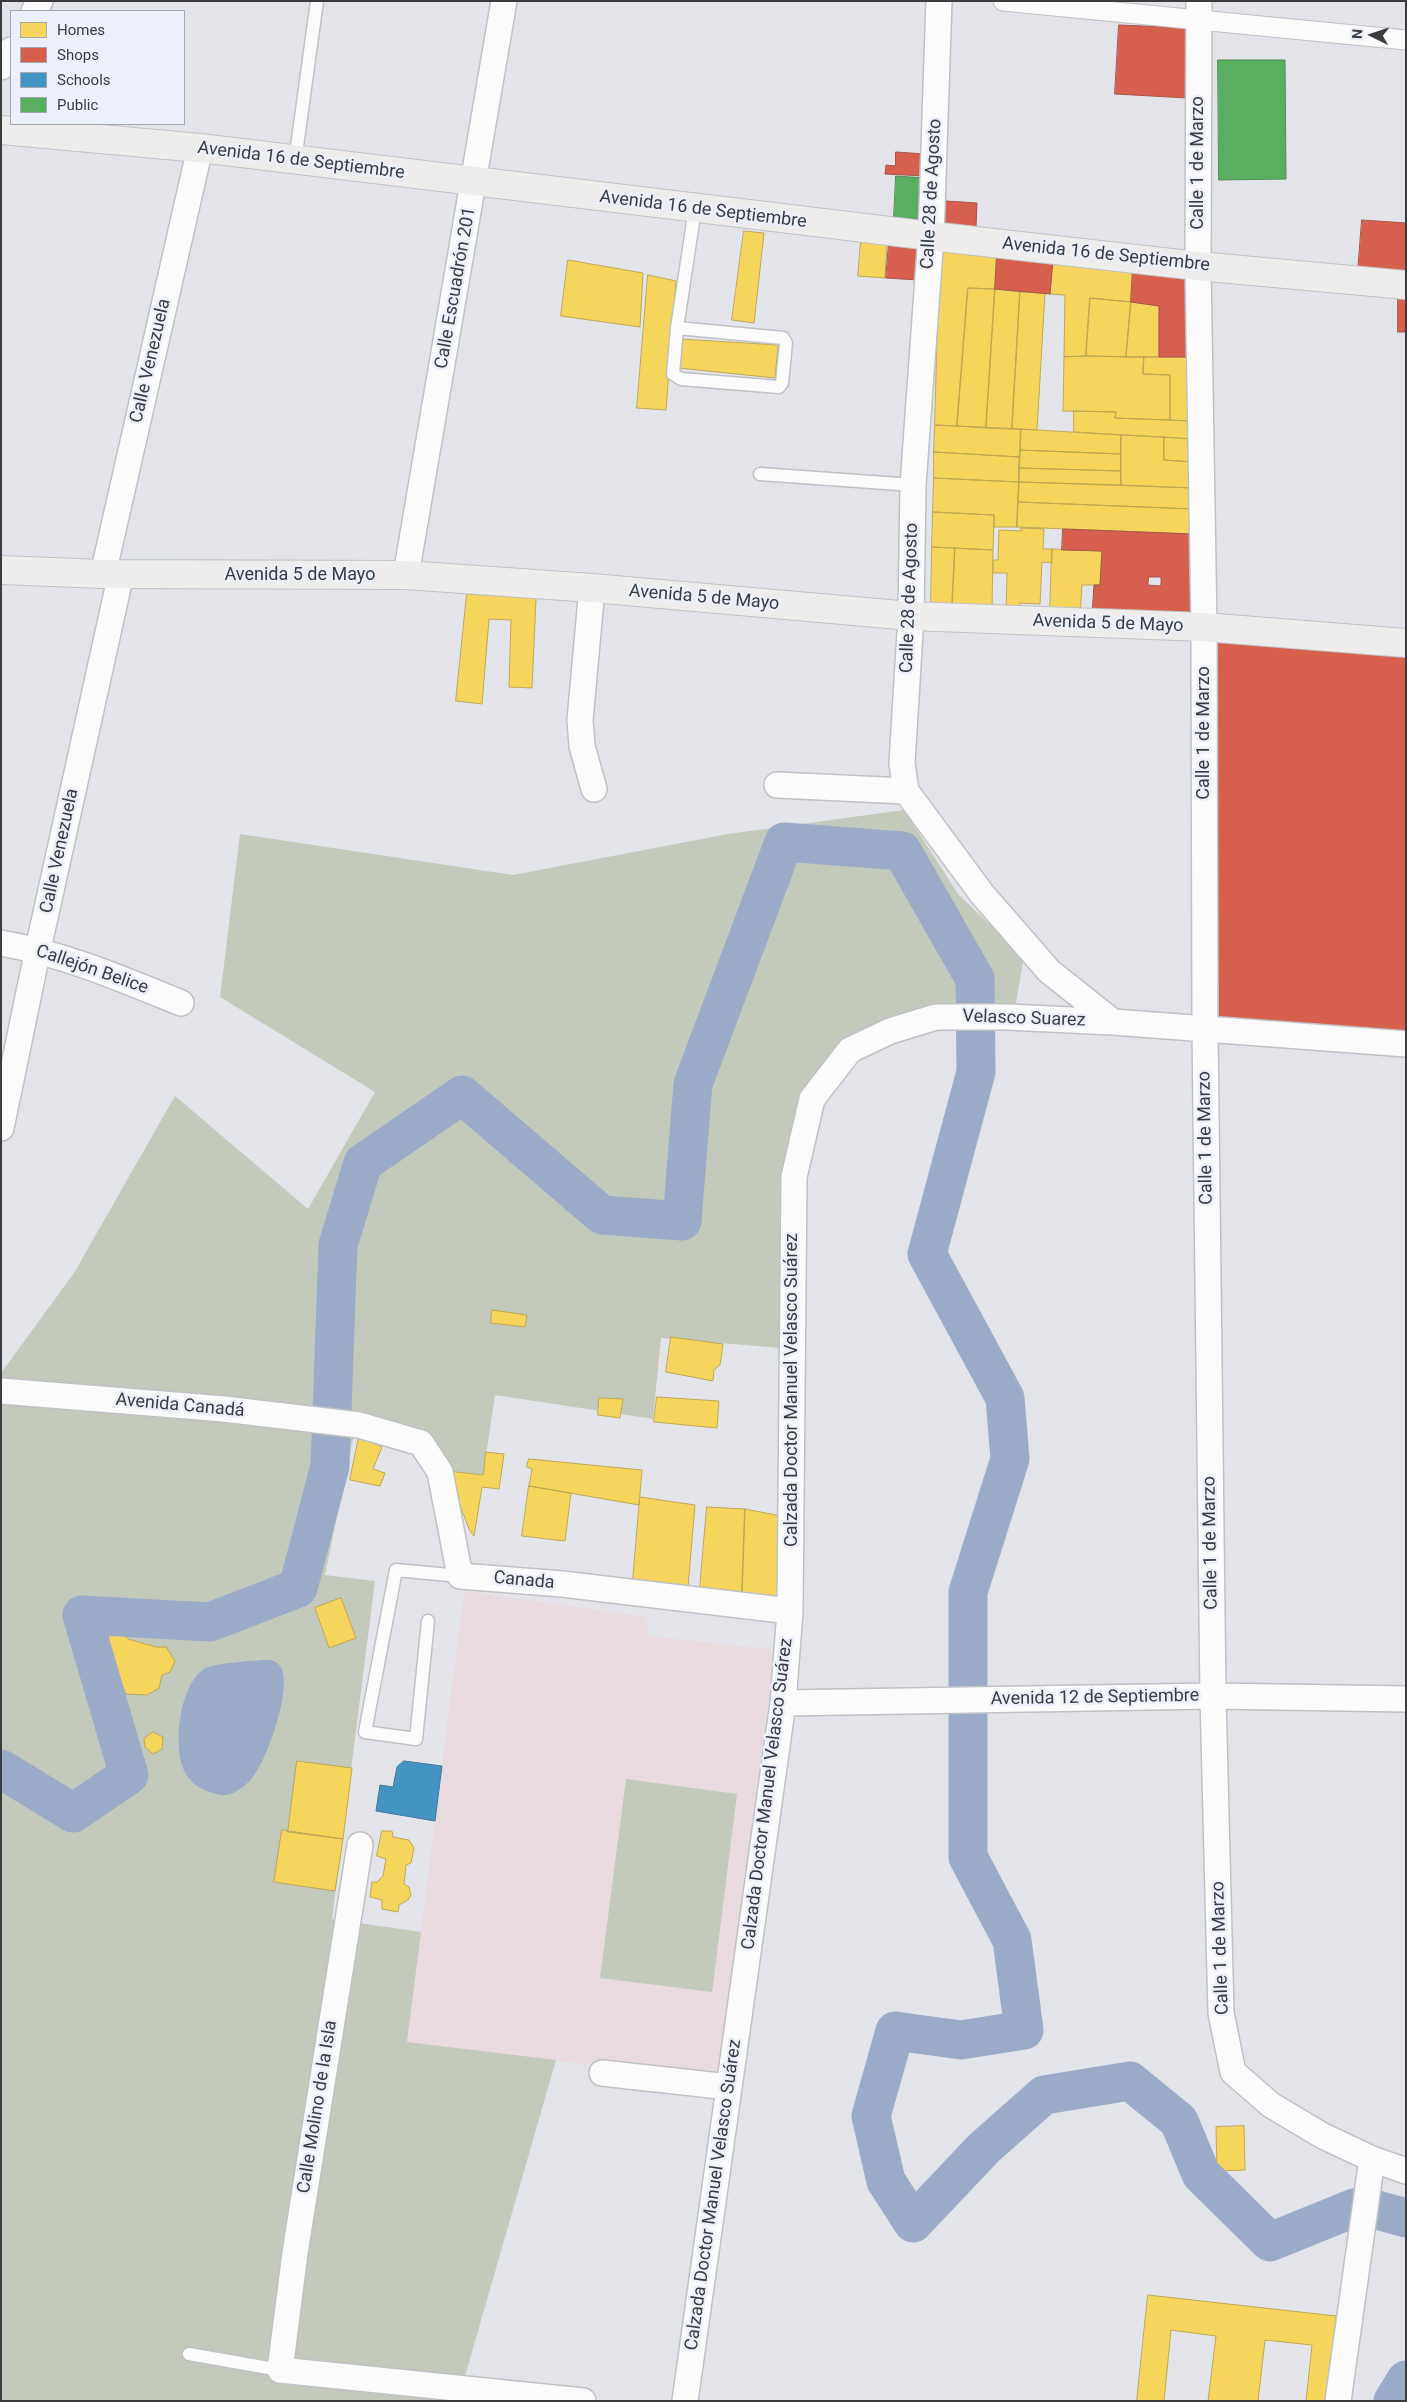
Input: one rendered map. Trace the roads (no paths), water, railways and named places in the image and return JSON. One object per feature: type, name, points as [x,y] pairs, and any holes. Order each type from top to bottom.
[{"type":"main road","name":"Avenida 16 de Septiembre","points":[[1,130],[200,148],[474,183],[931,236],[1198,266],[1406,285]]},
{"type":"main road","name":"Avenida 5 de Mayo","points":[[1,570],[112,574],[406,575],[592,588],[911,616],[1204,627],[1406,642]]},
{"type":"street","name":"Calle Escuadrón 201","points":[[406,575],[504,1]]},
{"type":"street","name":"Calle 28 de Agosto","points":[[939,1],[931,236],[913,485],[911,616],[902,763],[906,791],[982,894],[1049,971],[1113,1022]]},
{"type":"street","points":[[1003,1],[1199,10],[1406,40]]},
{"type":"street","name":"Calle 1 de Marzo","points":[[1199,10],[1198,266],[1204,627],[1205,1029],[1213,1696],[1222,2013],[1233,2072],[1271,2105],[1323,2136],[1372,2160],[1406,2171]]},
{"type":"street","points":[[1,67],[10,52]]},
{"type":"street","name":"Calle Venezuela","points":[[1,1128],[200,148]]},
{"type":"street","points":[[592,588],[580,720],[582,746],[594,789]]},
{"type":"street","points":[[777,785],[906,791]]},
{"type":"street","name":"Callejón Belice","points":[[1,942],[38,949],[72,960],[181,1003]]},
{"type":"street","name":"Velasco Suarez","points":[[936,1017],[1007,1017],[1113,1022]]},
{"type":"street","name":"Calzada Doctor Manuel Velasco Suárez","points":[[685,2401],[783,1703],[790,1612],[794,1177],[812,1099],[850,1050],[890,1031],[936,1017]]},
{"type":"street","points":[[1113,1022],[1406,1044]]},
{"type":"street","name":"Avenida Canadá","points":[[1,1391],[224,1409],[359,1425],[422,1443],[440,1472],[460,1576]]},
{"type":"street","name":"Canada","points":[[460,1576],[562,1584],[790,1612]]},
{"type":"street","name":"Avenida 12 de Septiembre","points":[[783,1703],[1213,1696],[1406,1699]]},
{"type":"street","name":"Calle Molino de la Isla","points":[[280,2370],[295,2253],[360,1845]]},
{"type":"street","points":[[602,2073],[729,2087]]},
{"type":"street","points":[[1338,2401],[1372,2160]]},
{"type":"street","points":[[280,2370],[584,2401]]},
{"type":"lane","points":[[295,161],[317,1]]},
{"type":"lane","points":[[677,328],[783,338],[786,343],[782,383],[779,387],[681,379],[673,374],[677,328],[695,209]]},
{"type":"lane","points":[[760,474],[913,485]]},
{"type":"lane","points":[[428,1621],[416,1739],[365,1732],[396,1570],[460,1576]]},
{"type":"lane","points":[[189,2354],[280,2370]]},
{"type":"water","points":[[270,1660],[280,1666],[284,1689],[277,1722],[265,1755],[253,1777],[236,1791],[229,1795],[223,1795],[206,1791],[187,1776],[180,1757],[179,1729],[184,1700],[189,1688],[196,1677],[209,1667]]},
{"type":"waterway","points":[[1,1769],[73,1813],[129,1775],[82,1615],[210,1622],[298,1588],[330,1466],[338,1245],[363,1163],[462,1095],[602,1215],[682,1221],[693,1084],[784,842],[902,851],[975,979],[976,1072],[927,1254],[1005,1398],[1010,1459],[968,1592],[968,1857],[1012,1940],[1024,2030],[961,2040],[895,2031],[871,2116],[886,2181],[913,2223],[984,2148],[1044,2095],[1130,2081],[1179,2121],[1201,2174],[1270,2242],[1354,2208],[1366,2207],[1406,2218]]},
{"type":"waterway","points":[[1393,2401],[1406,2380]]}]
